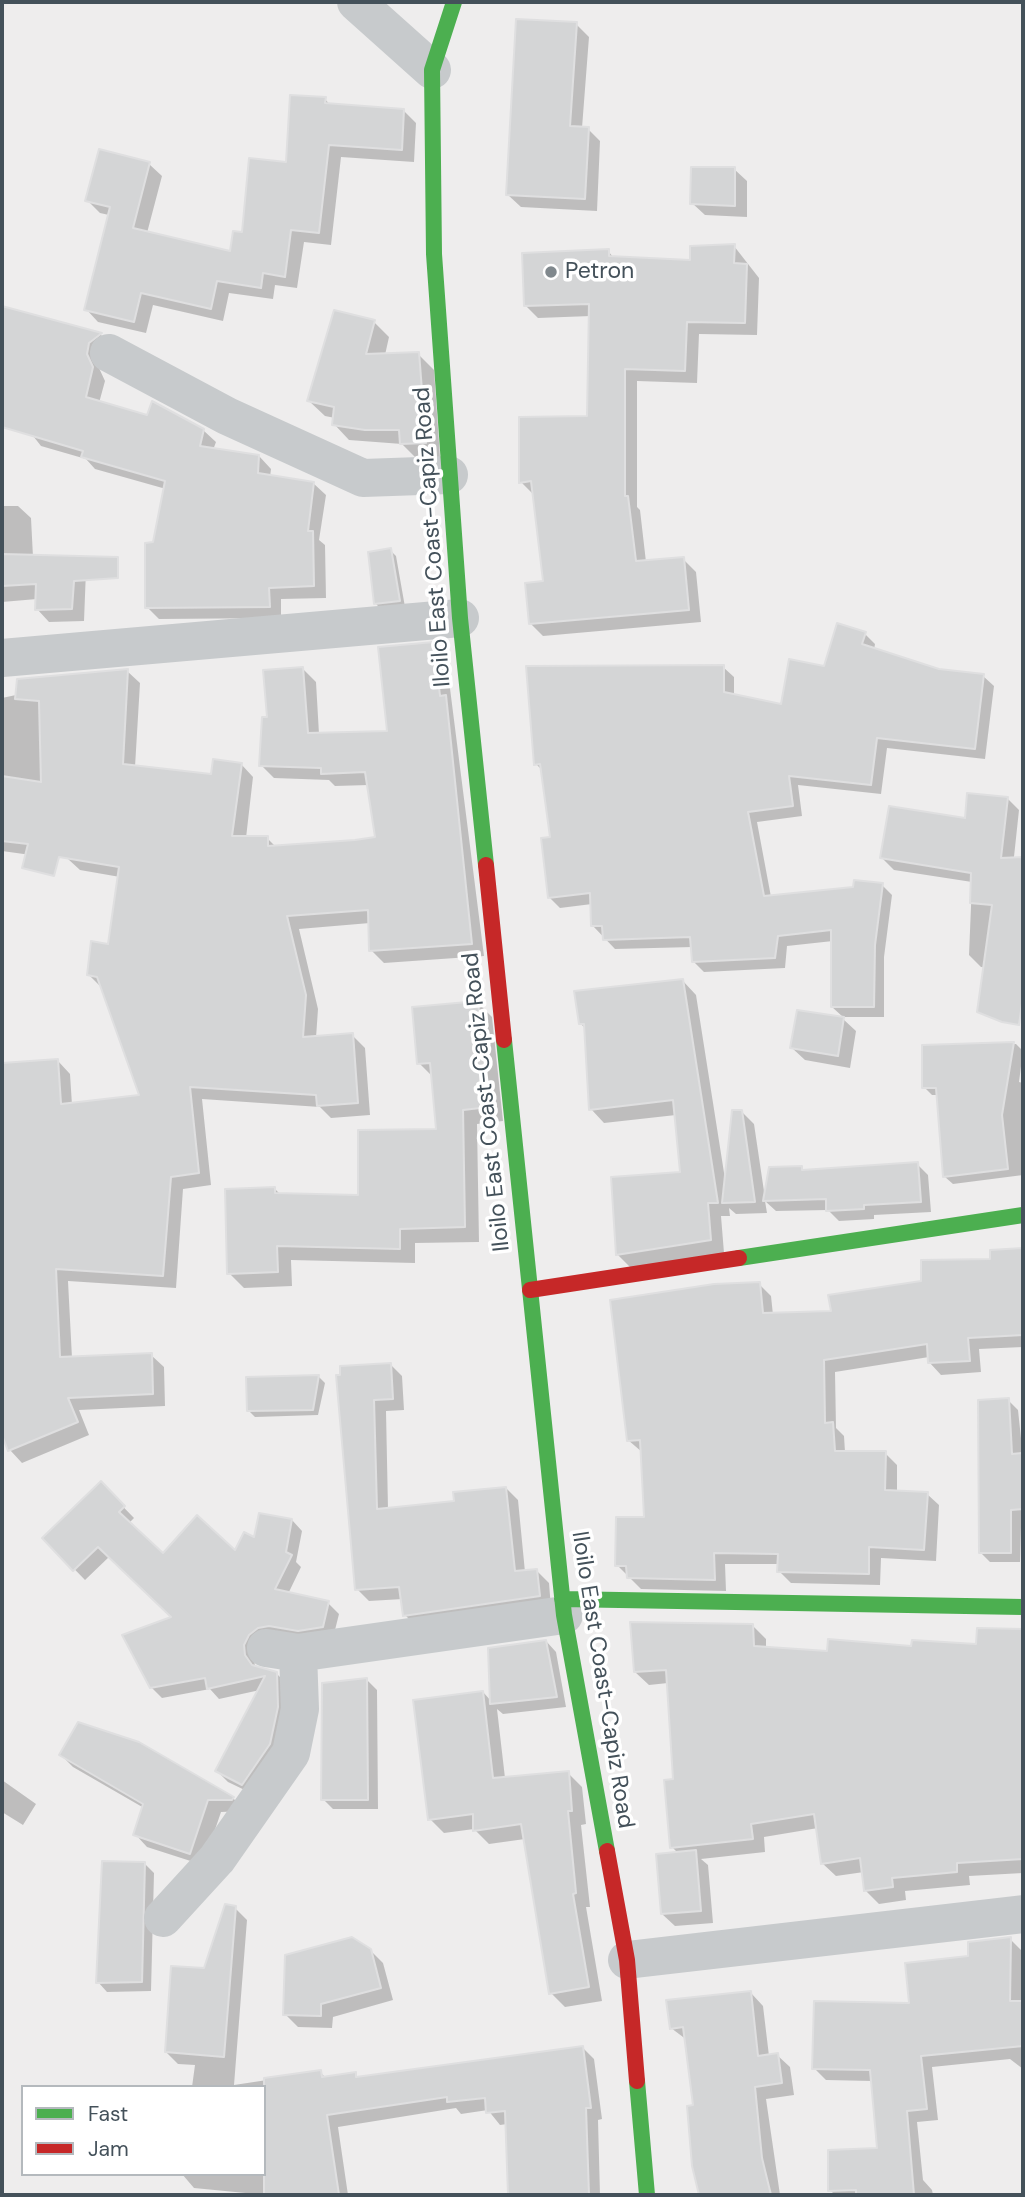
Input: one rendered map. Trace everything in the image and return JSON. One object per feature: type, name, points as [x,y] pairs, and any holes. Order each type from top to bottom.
[{"type":"main road","name":"Iloilo East Coast-Capiz Road","points":[[454,2],[432,70],[434,254],[460,618],[563,1607],[627,1960],[647,2195]]},
{"type":"main road","points":[[530,1290],[1023,1214]]},
{"type":"main road","points":[[563,1607],[1023,1607]]},
{"type":"street","points":[[356,2],[432,70]]},
{"type":"street","points":[[109,352],[227,416],[363,478],[449,475]]},
{"type":"street","points":[[2,658],[460,618]]},
{"type":"street","points":[[163,1918],[217,1859],[290,1752],[300,1709],[282,1651],[563,1607]]},
{"type":"street","points":[[627,1960],[1023,1914]]},
{"type":"building","points":[[516,19],[577,22],[570,126],[589,127],[585,199],[506,195]]},
{"type":"building","points":[[290,95],[326,97],[325,103],[404,109],[402,150],[329,145],[319,233],[291,230],[285,277],[263,273],[261,288],[217,281],[211,309],[141,293],[134,322],[84,310],[110,207],[85,201],[99,149],[150,162],[133,228],[230,251],[233,231],[242,232],[249,158],[286,162]]},
{"type":"building","points":[[691,167],[735,167],[735,206],[690,204]]},
{"type":"building","points":[[735,244],[734,263],[747,264],[745,323],[687,322],[685,371],[625,369],[625,496],[628,496],[636,561],[684,557],[689,610],[529,624],[525,583],[543,581],[531,481],[519,483],[519,417],[587,416],[589,304],[524,306],[522,253],[609,249],[609,256],[690,260],[690,246]]},
{"type":"building","points":[[2,306],[102,333],[89,343],[87,354],[93,367],[86,397],[147,415],[152,401],[204,429],[200,446],[259,455],[258,473],[314,482],[308,531],[313,531],[314,586],[269,588],[270,607],[145,608],[145,543],[153,542],[165,481],[81,457],[83,451],[2,427]]},
{"type":"building","points":[[334,310],[375,320],[366,354],[419,352],[426,443],[400,444],[399,430],[365,430],[332,425],[334,407],[307,401]]},
{"type":"building","points":[[391,548],[400,601],[374,604],[368,552]]},
{"type":"building","points":[[2,554],[118,557],[118,578],[74,581],[72,609],[35,610],[36,584],[2,586]]},
{"type":"building","points":[[837,623],[866,632],[862,644],[939,669],[984,674],[975,749],[877,738],[871,785],[789,776],[793,806],[748,812],[764,896],[853,887],[854,880],[883,883],[875,945],[874,1007],[831,1007],[831,930],[778,936],[775,958],[692,962],[690,937],[603,940],[602,926],[591,926],[590,893],[548,898],[541,838],[550,837],[540,764],[534,765],[526,666],[724,665],[724,692],[781,704],[789,659],[824,666]]},
{"type":"building","points":[[434,642],[440,696],[446,695],[472,944],[369,951],[368,910],[287,916],[306,995],[303,1037],[353,1033],[358,1103],[317,1106],[316,1095],[190,1087],[199,1173],[171,1177],[163,1276],[56,1269],[60,1357],[152,1353],[153,1394],[68,1398],[78,1422],[8,1451],[2,1435],[2,1063],[58,1059],[61,1104],[139,1095],[97,977],[87,975],[91,941],[108,944],[119,867],[59,857],[54,876],[22,868],[28,844],[2,841],[2,776],[41,782],[39,701],[15,699],[17,679],[128,669],[123,764],[211,774],[213,759],[242,763],[232,836],[268,836],[268,846],[355,840],[375,837],[365,772],[321,774],[321,768],[259,766],[262,717],[267,717],[263,670],[303,667],[308,733],[387,731],[378,647]]},
{"type":"building","points":[[967,793],[1008,797],[1001,858],[1023,857],[1023,996],[1019,1025],[1002,1022],[977,1012],[992,905],[970,903],[971,873],[880,858],[889,806],[965,818]]},
{"type":"building","points":[[683,979],[718,1203],[708,1203],[711,1240],[616,1255],[611,1177],[680,1172],[673,1100],[589,1110],[584,1024],[579,1024],[574,991]]},
{"type":"building","points":[[478,1001],[489,1107],[463,1110],[465,1227],[400,1229],[400,1249],[277,1246],[278,1272],[227,1274],[225,1189],[275,1187],[275,1193],[358,1195],[358,1130],[436,1129],[430,1063],[417,1064],[412,1007]]},
{"type":"building","points":[[797,1010],[844,1017],[838,1056],[790,1048]]},
{"type":"building","points":[[1014,1042],[1002,1115],[1008,1169],[943,1177],[936,1088],[922,1088],[922,1045]]},
{"type":"building","points":[[732,1110],[742,1110],[755,1202],[722,1203]]},
{"type":"building","points":[[918,1162],[921,1202],[864,1205],[864,1209],[826,1211],[826,1199],[763,1201],[769,1167],[802,1166],[802,1170]]},
{"type":"building","points":[[1023,1248],[1023,1335],[968,1338],[970,1361],[928,1363],[927,1344],[824,1360],[825,1423],[833,1422],[835,1451],[886,1451],[885,1490],[928,1492],[924,1550],[869,1547],[869,1574],[777,1572],[778,1554],[714,1553],[715,1580],[627,1578],[626,1566],[615,1566],[616,1517],[644,1517],[640,1440],[627,1441],[610,1300],[714,1284],[760,1282],[763,1313],[831,1311],[828,1295],[921,1281],[921,1260],[990,1259],[990,1250]]},
{"type":"building","points":[[391,1363],[393,1399],[374,1400],[377,1509],[454,1501],[453,1492],[506,1487],[515,1571],[537,1569],[540,1596],[403,1616],[399,1587],[355,1590],[336,1375],[340,1375],[340,1366]]},
{"type":"building","points":[[319,1375],[313,1410],[247,1411],[246,1377]]},
{"type":"building","points":[[1009,1398],[1012,1454],[1022,1453],[1023,1509],[1011,1510],[1011,1553],[979,1553],[978,1400]]},
{"type":"building","points":[[101,1481],[125,1506],[119,1512],[163,1553],[197,1515],[235,1550],[244,1532],[254,1537],[259,1513],[292,1519],[286,1552],[292,1555],[275,1589],[329,1601],[323,1627],[298,1631],[269,1626],[258,1628],[249,1635],[244,1645],[245,1655],[252,1665],[277,1672],[278,1707],[270,1744],[242,1785],[215,1771],[265,1676],[207,1689],[205,1678],[150,1688],[122,1635],[171,1617],[98,1547],[73,1571],[42,1538]]},
{"type":"building","points":[[630,1622],[753,1624],[754,1646],[827,1651],[828,1639],[911,1646],[912,1640],[976,1644],[977,1628],[1023,1629],[1023,1859],[957,1863],[957,1872],[892,1878],[893,1887],[864,1891],[860,1858],[821,1864],[814,1814],[751,1824],[753,1839],[670,1848],[664,1780],[673,1779],[666,1670],[634,1672]]},
{"type":"building","points":[[546,1640],[557,1697],[490,1704],[488,1648]]},
{"type":"building","points":[[367,1678],[368,1800],[321,1800],[322,1683]]},
{"type":"building","points":[[483,1691],[493,1778],[569,1771],[572,1811],[568,1811],[576,1893],[573,1894],[589,1987],[549,1994],[521,1824],[473,1831],[473,1814],[428,1820],[413,1700]]},
{"type":"building","points":[[78,1722],[139,1742],[234,1797],[232,1800],[208,1800],[190,1854],[133,1835],[143,1804],[59,1755]]},
{"type":"building","points":[[696,1850],[701,1911],[661,1914],[656,1854]]},
{"type":"building","points":[[102,1861],[145,1862],[142,1982],[96,1983]]},
{"type":"building","points":[[225,1904],[236,1906],[224,2057],[165,2052],[171,1966],[204,1968]]},
{"type":"building","points":[[352,1937],[371,1949],[381,1988],[321,2004],[321,2016],[283,2015],[285,1955]]},
{"type":"building","points":[[1011,1937],[1010,2001],[1023,2001],[1023,2046],[921,2056],[927,2109],[907,2111],[914,2195],[856,2195],[856,2190],[828,2191],[828,2150],[877,2148],[870,2070],[812,2069],[814,2001],[909,2003],[905,1963],[968,1956],[968,1942]]},
{"type":"building","points":[[751,1991],[758,2056],[778,2053],[782,2083],[755,2087],[762,2158],[771,2195],[699,2195],[692,2166],[687,2106],[693,2105],[683,2027],[670,2029],[666,2000]]},
{"type":"building","points":[[583,2046],[591,2108],[586,2108],[589,2195],[508,2195],[505,2111],[486,2113],[485,2098],[447,2102],[447,2097],[327,2115],[339,2195],[264,2195],[264,2078],[321,2070],[322,2077],[356,2072],[356,2077]]},
{"type":"traffic: fast","points":[[454,2],[432,70],[434,254],[460,618],[486,865]]},
{"type":"traffic: fast","points":[[504,1040],[564,1615],[607,1851]]},
{"type":"traffic: fast","points":[[739,1258],[1023,1215]]},
{"type":"traffic: fast","points":[[562,1599],[1023,1607]]},
{"type":"traffic: fast","points":[[637,2081],[647,2195]]},
{"type":"traffic: jam","points":[[486,865],[504,1040]]},
{"type":"traffic: jam","points":[[530,1290],[739,1258]]},
{"type":"traffic: jam","points":[[607,1851],[627,1960],[637,2081]]},
{"type":"place","name":"Petron","points":[[551,272]]}]
